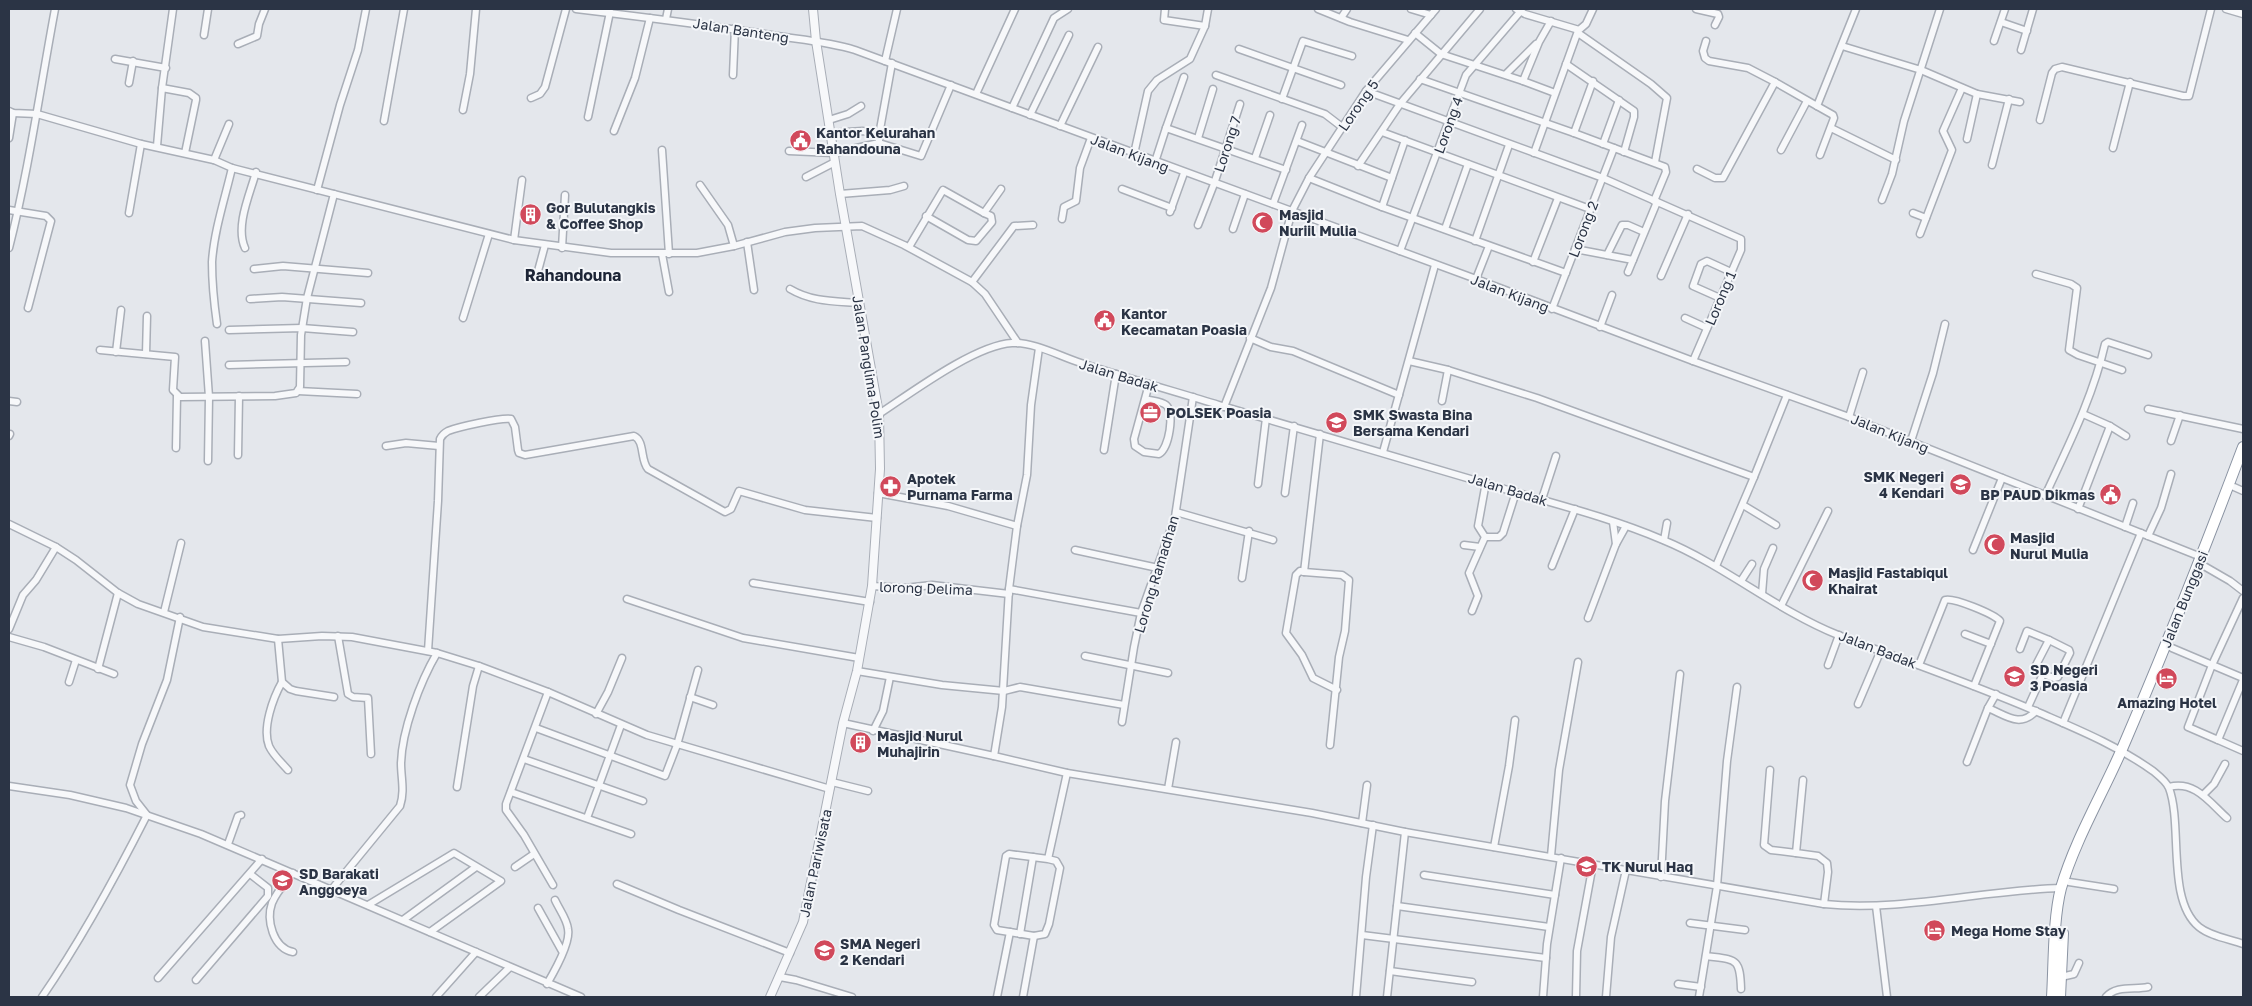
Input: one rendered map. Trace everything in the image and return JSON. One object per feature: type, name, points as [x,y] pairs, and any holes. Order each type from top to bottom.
[{"type":"highway","name":"Jalan Bunggasi","points":[[2124,751],[2202,562],[2224,505],[2243,446]]},
{"type":"highway","name":"Jalan Bunggasi","points":[[2224,505],[2239,489],[2243,464]]},
{"type":"highway","name":"Jalan Bunggasi","points":[[2124,751],[2172,648],[2202,562]]},
{"type":"highway","points":[[2052,997],[2065,885],[2124,751]]},
{"type":"highway","points":[[2060,997],[2062,908]]},
{"type":"street","points":[[9,248],[37,114],[54,9]]},
{"type":"street","points":[[157,146],[162,88],[173,9]]},
{"type":"street","points":[[204,34],[208,9]]},
{"type":"street","points":[[238,44],[257,36],[265,9]]},
{"type":"street","points":[[317,190],[340,105],[358,50],[366,9]]},
{"type":"street","points":[[384,121],[404,9]]},
{"type":"street","points":[[464,110],[470,74],[476,9]]},
{"type":"street","points":[[531,98],[540,94],[545,87],[566,9]]},
{"type":"street","name":"Jalan Banteng","points":[[576,9],[735,28],[816,41]]},
{"type":"street","points":[[666,19],[668,9]]},
{"type":"street","name":"Jalan Panglima Polim","points":[[813,9],[816,41],[840,194],[879,414],[881,442],[870,602],[857,671],[843,723]]},
{"type":"street","points":[[879,143],[888,62],[897,9]]},
{"type":"street","points":[[976,94],[1015,9]]},
{"type":"street","points":[[1012,108],[1054,18],[1068,9]]},
{"type":"street","points":[[1165,9],[1164,20],[1205,26]]},
{"type":"street","points":[[1134,154],[1148,91],[1157,80],[1190,59],[1205,26],[1208,9]]},
{"type":"street","points":[[1318,9],[1408,40]]},
{"type":"street","points":[[1341,18],[1346,9]]},
{"type":"street","points":[[1411,9],[1431,15]]},
{"type":"street","name":"Lorong 5","points":[[1224,406],[1271,288],[1292,211],[1309,178],[1366,91],[1436,9]]},
{"type":"street","points":[[1358,166],[1400,104],[1480,9]]},
{"type":"street","points":[[1534,153],[1578,32],[1586,24],[1593,9]]},
{"type":"street","points":[[1696,9],[1718,14],[1719,17],[1715,25]]},
{"type":"street","points":[[1817,106],[1856,9]]},
{"type":"street","points":[[1882,200],[1896,160],[1904,121],[1940,9]]},
{"type":"street","points":[[1994,41],[2005,9]]},
{"type":"street","points":[[2021,50],[2033,9]]},
{"type":"street","points":[[2040,120],[2052,73],[2062,66],[2189,96],[2211,9]]},
{"type":"street","points":[[2226,9],[2243,14]]},
{"type":"street","points":[[1518,10],[1551,20],[1578,32],[1657,87],[1667,98],[1655,162]]},
{"type":"street","name":"Lorong 4","points":[[1400,252],[1466,75],[1518,10]]},
{"type":"street","points":[[588,117],[610,12]]},
{"type":"street","points":[[614,131],[635,78],[650,18]]},
{"type":"street","points":[[1523,81],[1539,42],[1551,20]]},
{"type":"street","points":[[2001,22],[2027,31]]},
{"type":"street","points":[[733,76],[735,28]]},
{"type":"street","points":[[1415,33],[1441,54],[1506,74],[1555,93]]},
{"type":"street","points":[[1030,115],[1069,35]]},
{"type":"street","name":"Jalan Kijang","points":[[816,41],[832,43],[950,84],[1184,173],[1273,204],[1552,309],[1849,417],[2148,536],[2202,562],[2243,591]]},
{"type":"street","points":[[1282,99],[1303,41],[1352,56]]},
{"type":"street","points":[[1706,41],[1703,51],[1705,58],[1717,63],[1748,68],[1834,116],[1820,154]]},
{"type":"street","points":[[1506,74],[1539,42]]},
{"type":"street","points":[[1842,46],[1921,70],[1977,94],[2020,102]]},
{"type":"street","points":[[1060,126],[1098,47]]},
{"type":"street","points":[[1239,49],[1341,85]]},
{"type":"street","points":[[115,59],[166,68]]},
{"type":"street","points":[[129,83],[133,61]]},
{"type":"street","points":[[1566,64],[1593,81],[1635,113],[1624,152]]},
{"type":"street","points":[[1216,75],[1325,114],[1342,127]]},
{"type":"street","points":[[1155,162],[1184,77]]},
{"type":"street","points":[[1420,79],[1665,167],[1666,172],[1656,201],[1628,272]]},
{"type":"street","points":[[1574,133],[1593,81]]},
{"type":"street","points":[[1697,169],[1715,178],[1723,178],[1775,82]]},
{"type":"street","points":[[2113,148],[2130,82]]},
{"type":"street","points":[[789,151],[834,153],[879,143],[916,155],[923,155],[950,84]]},
{"type":"street","points":[[162,88],[189,93],[196,98],[185,153]]},
{"type":"street","points":[[1920,234],[1952,150],[1943,130],[1962,88]]},
{"type":"street","points":[[1198,138],[1213,89]]},
{"type":"street","points":[[1366,91],[1603,178],[1688,214],[1661,276]]},
{"type":"street","points":[[1967,138],[1977,94]]},
{"type":"street","points":[[1992,165],[2009,99]]},
{"type":"street","points":[[1603,144],[1619,100]]},
{"type":"street","points":[[1781,150],[1808,101]]},
{"type":"street","name":"Lorong 7","points":[[1198,225],[1214,184],[1240,104]]},
{"type":"street","points":[[829,120],[848,114],[861,106]]},
{"type":"street","points":[[9,138],[11,112],[37,114],[141,144],[214,160],[232,168],[256,172],[317,190],[489,234],[562,248],[611,253],[697,253],[808,229],[869,228],[972,282],[985,294],[1018,343]]},
{"type":"street","points":[[1255,158],[1270,115]]},
{"type":"street","points":[[214,160],[229,124]]},
{"type":"street","points":[[1273,204],[1302,125]]},
{"type":"street","points":[[1166,128],[1286,170]]},
{"type":"street","points":[[1831,128],[1896,160]]},
{"type":"street","points":[[831,133],[863,131],[879,135]]},
{"type":"street","points":[[1382,132],[1590,209]]},
{"type":"street","points":[[1062,219],[1064,207],[1076,201],[1080,168],[1091,138]]},
{"type":"street","points":[[1382,206],[1405,140]]},
{"type":"street","points":[[1297,141],[1392,178]]},
{"type":"street","points":[[129,213],[141,144]]},
{"type":"street","points":[[1475,241],[1509,145]]},
{"type":"street","name":"Lorong 2","points":[[1552,309],[1614,148]]},
{"type":"street","points":[[662,150],[669,292]]},
{"type":"street","points":[[806,177],[835,162]]},
{"type":"street","points":[[1445,229],[1468,164]]},
{"type":"street","points":[[217,324],[213,295],[212,262],[232,168]]},
{"type":"street","points":[[245,248],[242,238],[242,226],[256,172]]},
{"type":"street","points":[[1122,189],[1171,210],[1184,173]]},
{"type":"street","points":[[1309,178],[1412,218],[1566,273]]},
{"type":"street","points":[[514,240],[522,180]]},
{"type":"street","points":[[700,185],[728,225],[734,246]]},
{"type":"street","points":[[840,194],[878,192],[904,186]]},
{"type":"street","points":[[984,213],[1001,189]]},
{"type":"street","points":[[908,247],[926,216],[943,190],[991,216],[992,222],[976,241],[968,240],[926,216]]},
{"type":"street","points":[[298,392],[300,387],[302,328],[307,298],[334,194]]},
{"type":"street","points":[[1233,229],[1245,194]]},
{"type":"street","points":[[562,248],[565,195]]},
{"type":"street","points":[[1533,262],[1558,198]]},
{"type":"street","points":[[9,210],[46,216],[51,222],[28,308]]},
{"type":"street","points":[[1912,213],[1926,218]]},
{"type":"street","name":"Lorong 1","points":[[1688,214],[1737,236],[1741,239],[1742,244],[1693,361]]},
{"type":"street","points":[[972,282],[1014,226],[1033,225]]},
{"type":"street","points":[[1607,255],[1622,225],[1628,225],[1644,232]]},
{"type":"street","points":[[462,318],[489,234]]},
{"type":"street","points":[[746,242],[754,290]]},
{"type":"street","points":[[538,271],[545,245]]},
{"type":"street","points":[[1476,279],[1489,246]]},
{"type":"street","points":[[1575,249],[1633,260]]},
{"type":"street","points":[[1720,298],[1694,287],[1695,278],[1701,264],[1705,261],[1731,272]]},
{"type":"street","points":[[1384,452],[1435,265]]},
{"type":"street","points":[[254,269],[283,266],[368,273]]},
{"type":"street","points":[[2036,274],[2076,287],[2068,348],[2078,355],[2122,370]]},
{"type":"street","points":[[790,289],[803,297],[818,301],[859,304]]},
{"type":"street","points":[[1600,326],[1612,295]]},
{"type":"street","points":[[250,299],[307,298],[361,303]]},
{"type":"street","points":[[116,352],[121,310]]},
{"type":"street","points":[[146,354],[147,316]]},
{"type":"street","points":[[1685,318],[1707,328]]},
{"type":"street","points":[[1911,441],[1933,373],[1945,324]]},
{"type":"street","points":[[229,330],[302,328],[353,332]]},
{"type":"street","points":[[1250,338],[1271,347],[1293,351],[1399,395]]},
{"type":"street","points":[[205,342],[209,397],[208,462]]},
{"type":"street","points":[[2045,496],[2082,414],[2101,364],[2106,344],[2108,342],[2148,355]]},
{"type":"street","name":"Jalan Badak","points":[[879,414],[964,361],[992,347],[1018,343],[1039,348],[1149,384],[1575,509],[1664,540],[1716,566],[1781,606],[1839,635],[2028,707],[2124,751],[2155,773],[2169,787]]},
{"type":"street","points":[[994,756],[1004,691],[1009,592],[1017,526],[1027,475],[1031,404],[1039,348]]},
{"type":"street","points":[[100,350],[174,356],[173,390],[177,396],[176,448]]},
{"type":"street","points":[[1408,361],[1448,370],[1537,398],[1754,477]]},
{"type":"street","points":[[229,365],[346,362]]},
{"type":"street","points":[[1442,402],[1448,370]]},
{"type":"street","points":[[1849,417],[1863,372]]},
{"type":"street","points":[[1104,450],[1116,374]]},
{"type":"street","points":[[1146,399],[1164,404],[1168,408],[1170,427],[1165,448],[1159,454],[1144,452],[1135,446],[1134,439],[1149,384]]},
{"type":"street","points":[[177,396],[293,395],[298,392],[356,394]]},
{"type":"street","points":[[1716,566],[1788,395]]},
{"type":"street","points":[[238,455],[239,396]]},
{"type":"street","name":"Lorong Ramadhan","points":[[1122,722],[1141,613],[1176,512],[1194,397]]},
{"type":"street","points":[[9,402],[17,402]]},
{"type":"street","points":[[2148,409],[2243,429]]},
{"type":"street","points":[[2082,414],[2110,426],[2126,436]]},
{"type":"street","points":[[2171,441],[2180,415]]},
{"type":"street","points":[[428,651],[438,501],[439,446],[440,439],[447,432],[507,418],[514,420],[518,450],[522,454],[634,436],[640,442],[644,464],[648,469],[725,512],[731,509],[739,491],[805,510],[877,518]]},
{"type":"street","points":[[1258,484],[1266,418]]},
{"type":"street","points":[[1285,493],[1294,426]]},
{"type":"street","points":[[2078,509],[2110,426]]},
{"type":"street","points":[[1304,572],[1320,434]]},
{"type":"street","points":[[386,446],[406,443],[439,446]]},
{"type":"street","points":[[1542,499],[1556,456]]},
{"type":"street","points":[[2148,536],[2161,508],[2171,474]]},
{"type":"street","points":[[1973,550],[2002,478]]},
{"type":"street","points":[[1485,537],[1478,526],[1486,482]]},
{"type":"street","points":[[1485,537],[1499,536],[1503,533],[1516,492]]},
{"type":"street","points":[[878,493],[948,506],[1017,526]]},
{"type":"street","points":[[2125,527],[2133,503]]},
{"type":"street","points":[[1743,505],[1776,525]]},
{"type":"street","points":[[1552,566],[1575,509]]},
{"type":"street","points":[[1176,512],[1249,531],[1273,540]]},
{"type":"street","points":[[1781,606],[1828,512]]},
{"type":"street","points":[[1613,522],[1616,544]]},
{"type":"street","points":[[1664,540],[1666,523]]},
{"type":"street","points":[[9,524],[56,547],[118,593],[138,604],[180,617],[203,627],[278,639],[338,636],[384,641],[437,653],[479,666],[548,692],[621,725],[677,744],[831,786],[868,791]]},
{"type":"street","points":[[1588,618],[1616,544],[1626,526]]},
{"type":"street","points":[[1242,578],[1249,531]]},
{"type":"street","points":[[2063,723],[2141,534]]},
{"type":"street","points":[[1472,611],[1478,596],[1469,573],[1485,537]]},
{"type":"street","points":[[164,612],[181,543]]},
{"type":"street","points":[[1464,545],[1480,547]]},
{"type":"street","points":[[9,630],[23,595],[36,580],[56,547]]},
{"type":"street","points":[[1762,594],[1764,569],[1773,548]]},
{"type":"street","points":[[1075,550],[1158,568]]},
{"type":"street","points":[[1741,581],[1752,564]]},
{"type":"street","points":[[1330,745],[1337,690],[1339,657],[1345,631],[1349,580],[1342,576],[1300,571],[1296,575],[1286,633],[1302,655],[1313,678],[1337,690]]},
{"type":"street","points":[[753,583],[870,602]]},
{"type":"street","name":"lorong Delima","points":[[872,586],[905,588],[932,586],[1009,592],[1141,613]]},
{"type":"street","points":[[98,668],[118,593]]},
{"type":"street","points":[[2243,598],[2212,665],[2187,726],[2190,729],[2243,751]]},
{"type":"street","points":[[626,599],[743,638],[859,658]]},
{"type":"street","points":[[1919,665],[1947,599],[1964,604],[1999,619],[1974,686]]},
{"type":"street","points":[[147,815],[136,801],[130,785],[142,744],[167,680],[180,617]]},
{"type":"street","points":[[2020,649],[2028,631],[2049,640],[2066,648],[2070,653],[2058,677],[2053,678],[2036,671],[2035,668],[2049,640]]},
{"type":"street","points":[[1965,634],[1991,644]]},
{"type":"street","points":[[1828,666],[1839,635]]},
{"type":"street","points":[[338,636],[349,695],[368,698],[370,754]]},
{"type":"street","points":[[9,637],[44,647],[114,674]]},
{"type":"street","points":[[278,639],[282,682],[275,697],[268,722],[268,737],[272,751],[288,770]]},
{"type":"street","points":[[2172,648],[2243,679],[2218,740]]},
{"type":"street","points":[[1858,704],[1881,650]]},
{"type":"street","points":[[332,889],[400,806],[403,791],[401,764],[406,735],[421,681],[437,653]]},
{"type":"street","points":[[1085,656],[1168,673]]},
{"type":"street","points":[[596,714],[608,692],[622,658]]},
{"type":"street","points":[[69,682],[76,660]]},
{"type":"street","points":[[1551,856],[1559,770],[1578,662]]},
{"type":"street","points":[[457,787],[473,686],[479,666]]},
{"type":"street","points":[[536,728],[665,776],[677,744],[698,670]]},
{"type":"street","points":[[857,671],[942,685],[1004,691],[1020,687],[1124,705]]},
{"type":"street","points":[[1661,877],[1665,801],[1680,674]]},
{"type":"street","points":[[2028,707],[2043,674]]},
{"type":"street","points":[[873,731],[883,711],[890,677]]},
{"type":"street","points":[[282,682],[290,689],[334,697]]},
{"type":"street","points":[[1700,997],[1717,886],[1726,769],[1737,687]]},
{"type":"street","points":[[548,692],[506,804],[506,810],[553,885]]},
{"type":"street","points":[[1968,762],[1988,708],[1996,694]]},
{"type":"street","points":[[690,697],[713,705]]},
{"type":"street","points":[[1988,708],[2022,721],[2030,718],[2036,711]]},
{"type":"street","points":[[1494,847],[1510,766],[1515,720]]},
{"type":"street","points":[[843,723],[1067,773],[1824,904],[1876,906],[2065,885],[2114,889]]},
{"type":"street","name":"Jalan Pariwisata","points":[[770,997],[803,922],[843,723]]},
{"type":"street","points":[[587,818],[621,725]]},
{"type":"street","points":[[1168,789],[1176,742]]},
{"type":"street","points":[[524,759],[642,801]]},
{"type":"street","points":[[2204,794],[2214,784],[2225,764]]},
{"type":"street","points":[[1770,770],[1764,844],[1771,850],[1818,856],[1827,863],[1828,872],[1824,904]]},
{"type":"street","points":[[1048,859],[1067,773]]},
{"type":"street","points":[[1796,853],[1803,780]]},
{"type":"street","points":[[1362,823],[1366,785]]},
{"type":"street","points":[[9,786],[70,795],[126,808],[228,844],[509,968],[581,997]]},
{"type":"street","points":[[2227,818],[2213,806],[2204,794],[2184,786],[2169,787],[2173,805],[2180,882],[2183,898],[2190,917],[2200,928],[2243,944]]},
{"type":"street","points":[[511,792],[632,834]]},
{"type":"street","points":[[42,997],[72,954],[103,900],[147,815]]},
{"type":"street","points":[[228,844],[238,816],[242,815]]},
{"type":"street","points":[[1356,997],[1366,877],[1373,825]]},
{"type":"street","points":[[1387,997],[1405,832]]},
{"type":"street","points":[[368,905],[454,853],[476,868],[501,881],[430,932]]},
{"type":"street","points":[[515,867],[534,854]]},
{"type":"street","points":[[1008,854],[1048,859],[1056,861],[1060,868],[1046,932],[1041,936],[1034,936],[997,930],[994,925],[1006,856],[1008,854]]},
{"type":"street","points":[[1020,934],[1033,857]]},
{"type":"street","points":[[1543,997],[1550,926],[1561,858]]},
{"type":"street","points":[[158,978],[262,859]]},
{"type":"street","points":[[1576,997],[1577,952],[1593,864]]},
{"type":"street","points":[[402,920],[476,868]]},
{"type":"street","points":[[1606,997],[1611,937],[1626,870]]},
{"type":"street","points":[[293,873],[272,902],[270,913],[274,937],[282,948],[293,952]]},
{"type":"street","points":[[196,980],[268,896],[268,888],[250,874]]},
{"type":"street","points":[[1424,875],[1555,895]]},
{"type":"street","points":[[617,884],[790,953]]},
{"type":"street","points":[[547,984],[568,936],[568,929],[555,900]]},
{"type":"street","points":[[1397,906],[1550,926]]},
{"type":"street","points":[[1876,906],[1887,997]]},
{"type":"street","points":[[538,908],[562,952]]},
{"type":"street","points":[[1690,923],[1745,930]]},
{"type":"street","points":[[997,997],[1010,932]]},
{"type":"street","points":[[1362,935],[1546,958]]},
{"type":"street","points":[[1023,997],[1034,936]]},
{"type":"street","points":[[436,997],[476,952]]},
{"type":"street","points":[[1706,956],[1732,960],[1737,964],[1740,969],[1741,988]]},
{"type":"street","points":[[2061,978],[2074,974],[2079,963]]},
{"type":"street","points":[[479,997],[509,968]]},
{"type":"street","points":[[1390,971],[1472,982]]},
{"type":"street","points":[[780,977],[852,997]]},
{"type":"street","points":[[1678,984],[1701,987]]},
{"type":"street","points":[[2106,997],[2108,994],[2121,989],[2148,987]]},
{"type":"place","name":"Kantor Kelurahan Rahandouna","points":[[800,140]]},
{"type":"place","name":"Gor Bulutangkis & Coffee Shop","points":[[530,215]]},
{"type":"place","name":"Masjid Nuriil Mulia","points":[[1263,222]]},
{"type":"place","name":"Kantor Kecamatan Poasia","points":[[1105,321]]},
{"type":"place","name":"POLSEK Poasia","points":[[1150,412]]},
{"type":"place","name":"SMK Swasta Bina Bersama Kendari","points":[[1337,422]]},
{"type":"place","name":"SMK Negeri 4 Kendari","points":[[1960,484]]},
{"type":"place","name":"Apotek Purnama Farma","points":[[891,486]]},
{"type":"place","name":"BP PAUD Dikmas","points":[[2111,494]]},
{"type":"place","name":"Masjid Nurul Mulia","points":[[1994,545]]},
{"type":"place","name":"Masjid Fastabiqul Khairat","points":[[1812,580]]},
{"type":"place","name":"SD Negeri 3 Poasia","points":[[2014,677]]},
{"type":"place","name":"Amazing Hotel","points":[[2167,679]]},
{"type":"place","name":"Masjid Nurul Muhajirin","points":[[861,743]]},
{"type":"place","name":"TK Nurul Haq","points":[[1586,866]]},
{"type":"place","name":"SD Barakati Anggoeya","points":[[283,881]]},
{"type":"place","name":"Mega Home Stay","points":[[1935,930]]},
{"type":"place","name":"SMA Negeri 2 Kendari","points":[[824,951]]},
{"type":"district","name":"Rahandouna","points":[[573,275]]}]
